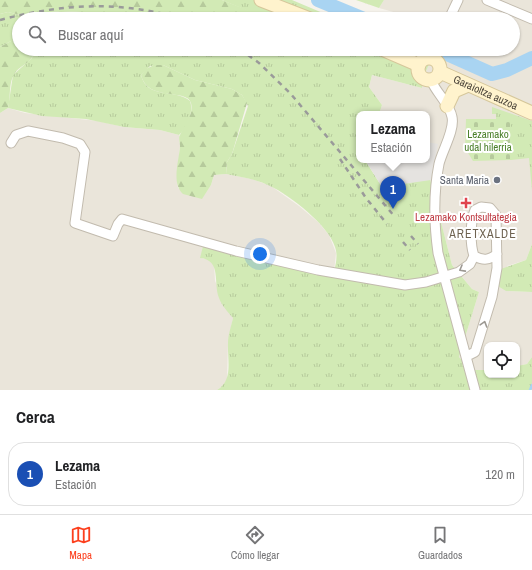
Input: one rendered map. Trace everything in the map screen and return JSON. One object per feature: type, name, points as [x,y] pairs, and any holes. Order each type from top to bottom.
[{"type":"street","points":[[261,0],[292,12]]},
{"type":"street","points":[[452,12],[458,0]]},
{"type":"street","points":[[487,0],[515,12]]},
{"type":"street","points":[[520,14],[532,19]]},
{"type":"street","points":[[399,56],[419,64]]},
{"type":"street","points":[[419,64],[430,56]]},
{"type":"street","points":[[435,56],[439,64],[435,76],[452,116],[453,124],[439,165],[435,197],[436,239],[444,276],[467,356],[473,388]]},
{"type":"street","points":[[419,64],[419,74],[422,78],[435,76]]},
{"type":"street","name":"Garaioltza auzoa","points":[[435,76],[468,84],[532,113]]},
{"type":"street","points":[[447,106],[454,91],[468,84]]},
{"type":"street","points":[[11,143],[16,135],[28,131],[63,138],[80,144],[85,152],[75,223],[105,234],[113,236],[122,219],[236,251],[326,271],[405,285],[426,282],[459,272],[470,264],[474,256],[472,249],[472,215],[475,210],[481,207],[490,208],[496,215],[497,268],[492,297],[475,352],[467,356]]},
{"type":"street","points":[[474,256],[482,260],[490,259],[497,254]]},
{"type":"shaded area","points":[[384,0],[532,0],[532,244],[526,260],[507,266],[506,291],[532,292],[532,357],[527,364],[520,365],[520,342],[484,342],[484,370],[472,370],[459,357],[479,292],[472,289],[452,265],[430,180],[375,163],[430,163],[430,111],[380,111],[382,105],[369,87],[372,75],[422,88],[422,80],[433,56],[520,56],[520,12],[393,12],[379,8]]},
{"type":"shaded area","points":[[8,108],[25,113],[98,121],[124,127],[160,130],[179,135],[180,146],[177,177],[178,188],[202,198],[211,185],[214,175],[226,174],[252,179],[271,186],[318,222],[329,235],[336,253],[334,272],[203,246],[201,258],[210,260],[214,264],[215,281],[233,318],[228,342],[227,379],[224,385],[217,390],[0,390],[0,113]]},
{"type":"shaded area","points":[[430,143],[438,144],[431,180],[382,187],[367,163],[430,163]]},
{"type":"green space","points":[[0,0],[222,0],[252,12],[61,11],[8,12],[0,14]]},
{"type":"green space","points":[[222,0],[292,0],[320,12],[250,12]]},
{"type":"green space","points":[[356,0],[384,0],[379,8]]},
{"type":"green space","points":[[61,11],[82,12],[51,12]]},
{"type":"green space","points":[[8,12],[12,13],[12,41],[0,47],[0,14]]},
{"type":"green space","points":[[11,41],[12,56],[32,56],[30,60],[15,73],[10,85],[8,108],[0,113],[0,47]]},
{"type":"green space","points":[[32,56],[428,56],[432,58],[422,80],[422,88],[372,75],[369,87],[382,105],[380,111],[356,111],[356,163],[367,163],[382,187],[430,179],[452,265],[472,289],[479,292],[459,357],[472,370],[484,370],[484,378],[520,378],[520,365],[527,364],[532,357],[532,390],[217,390],[226,381],[228,375],[228,340],[233,318],[223,306],[219,298],[214,268],[207,260],[200,258],[203,246],[334,271],[336,262],[335,247],[325,230],[308,212],[288,196],[270,186],[248,178],[226,174],[227,162],[232,154],[248,106],[242,95],[232,89],[195,80],[163,65],[150,66],[141,75],[144,83],[149,88],[155,91],[184,97],[190,101],[191,110],[189,119],[185,128],[179,135],[160,130],[124,127],[86,119],[42,116],[8,108],[13,75]]},
{"type":"green space","points":[[154,65],[163,65],[195,80],[232,89],[242,95],[247,103],[232,154],[227,162],[226,174],[214,175],[211,185],[202,199],[183,194],[177,184],[177,165],[180,146],[179,137],[190,116],[192,107],[191,103],[188,99],[182,96],[158,92],[151,89],[145,83],[141,75],[146,69]]},
{"type":"green space","points":[[492,107],[532,121],[532,191],[529,158],[511,160],[511,120],[496,119],[496,114],[492,114]]},
{"type":"green space","name":"Lezamako udal hilerria","points":[[466,119],[511,119],[511,160],[473,161],[465,148]]},
{"type":"green space","points":[[532,244],[532,292],[506,291],[493,283],[501,269],[526,260]]},
{"type":"waterway","points":[[318,0],[347,12]]},
{"type":"waterway","points":[[452,56],[492,74],[507,70],[532,58]]},
{"type":"waterway","points":[[530,390],[532,385]]},
{"type":"railway","points":[[36,12],[91,6],[137,9],[154,12]]},
{"type":"railway","points":[[0,20],[12,17]]},
{"type":"railway","points":[[250,56],[259,63],[290,93],[395,217]]},
{"type":"railway","points":[[340,159],[366,198],[387,224]]},
{"type":"railway","points":[[411,236],[418,244]]},
{"type":"railway","points":[[403,242],[410,250]]},
{"type":"place","name":"Santa Maria","points":[[497,180]]},
{"type":"place","name":"Lezamako Kontsultategia","points":[[466,203]]},
{"type":"place","name":"Lezama","points":[[393,209]]},
{"type":"district","name":"ARETXALDE","points":[[483,234]]}]
